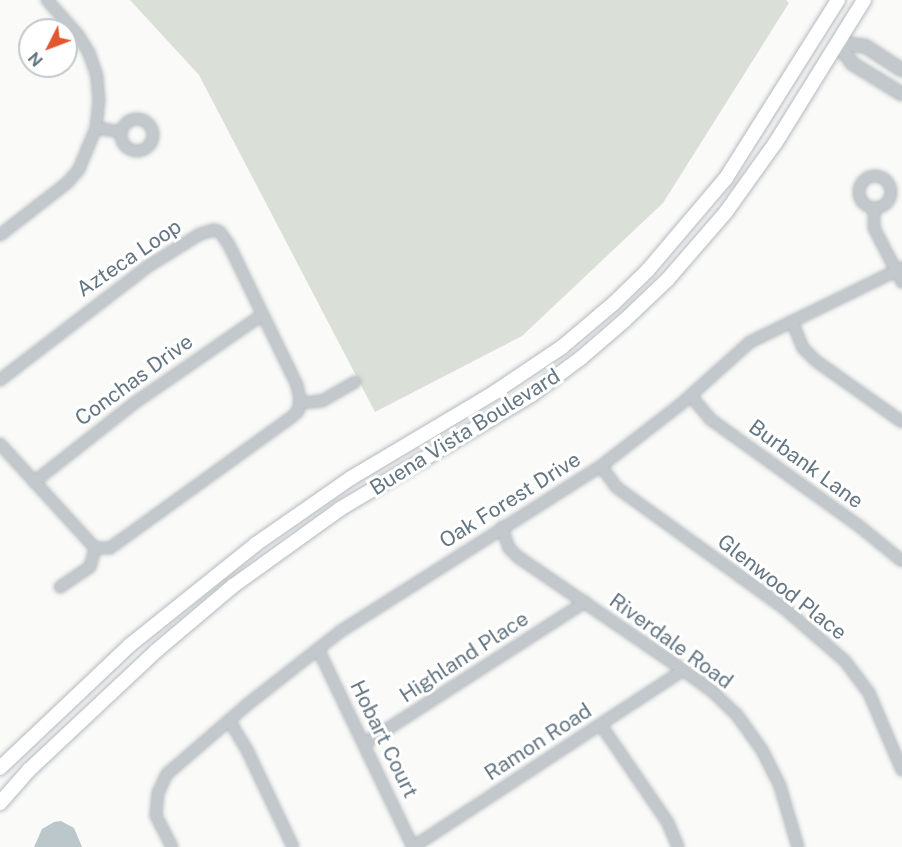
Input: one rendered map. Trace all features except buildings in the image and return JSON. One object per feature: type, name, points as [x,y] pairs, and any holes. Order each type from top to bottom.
[{"type":"main road","name":"Buena Vista Boulevard","points":[[0,768],[130,645],[256,544],[351,478],[495,392],[562,347],[614,303],[648,270],[726,178],[838,0]]},
{"type":"main road","name":"Buena Vista Boulevard","points":[[0,803],[30,769],[156,651],[233,586],[340,509],[531,395],[581,358],[625,320],[668,279],[726,212],[776,142],[864,0]]},
{"type":"main road","points":[[817,31],[837,43]]},
{"type":"main road","points":[[14,753],[30,769]]},
{"type":"street","points":[[0,235],[67,183],[79,169],[96,128],[99,101],[97,76],[89,53],[73,29],[47,0]]},
{"type":"street","points":[[837,43],[865,46],[902,70]]},
{"type":"street","points":[[837,43],[853,64],[902,94]]},
{"type":"street","points":[[96,128],[121,132]]},
{"type":"street","points":[[874,208],[874,228],[899,270],[902,282]]},
{"type":"street","name":"Azteca Loop","points":[[0,380],[122,285],[207,230],[220,232],[225,237],[297,385],[300,403]]},
{"type":"street","name":"Oak Forest Drive","points":[[172,847],[156,814],[159,793],[167,774],[229,720],[318,649],[341,631],[601,466],[691,396],[750,342],[899,270]]},
{"type":"street","name":"Conchas Drive","points":[[34,482],[124,411],[261,315]]},
{"type":"street","points":[[792,321],[803,348],[816,361],[902,422]]},
{"type":"street","points":[[0,444],[95,548],[110,548],[205,477],[293,416],[300,403],[322,401],[355,382]]},
{"type":"street","name":"Burbank Lane","points":[[691,396],[710,419],[858,526],[902,561]]},
{"type":"street","name":"Glenwood Place","points":[[601,466],[616,487],[785,609],[845,661],[869,693],[902,770]]},
{"type":"street","name":"Riverdale Road","points":[[502,527],[509,548],[518,557],[683,670],[737,715],[762,750],[780,786],[798,847]]},
{"type":"street","points":[[60,587],[90,567],[95,548]]},
{"type":"street","name":"Highland Place","points":[[364,744],[585,602]]},
{"type":"street","name":"Hobart Court","points":[[318,649],[413,847]]},
{"type":"street","name":"Ramon Road","points":[[413,847],[683,670]]},
{"type":"street","points":[[229,720],[247,750],[293,847]]},
{"type":"street","points":[[601,725],[668,823],[678,847]]},
{"type":"shaded area","points":[[130,0],[786,0],[789,3],[663,203],[522,336],[375,412],[199,75]]},
{"type":"shaded area","points":[[61,821],[74,828],[82,847],[34,847],[42,829]]}]
